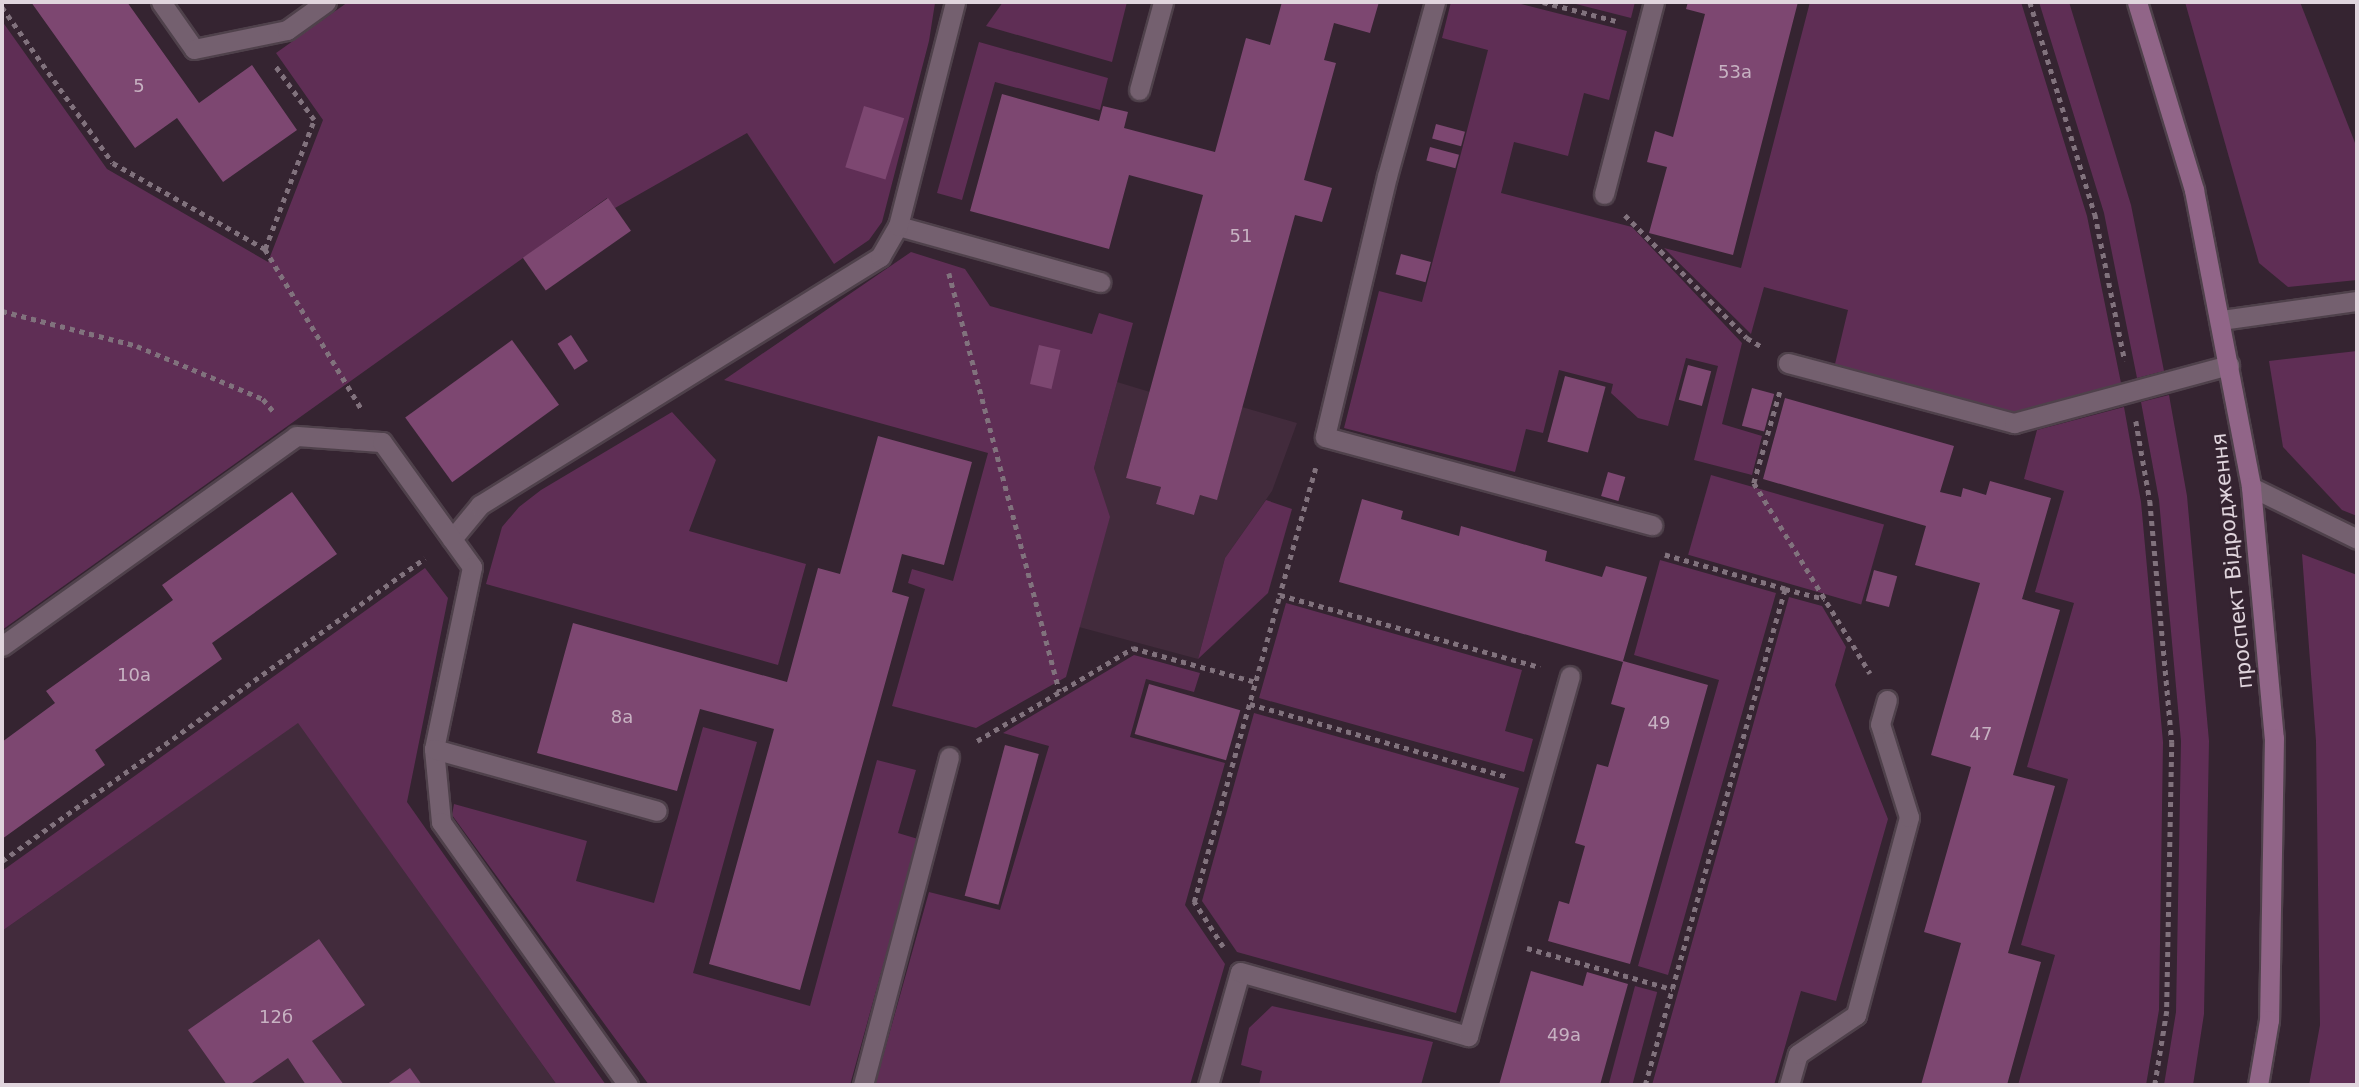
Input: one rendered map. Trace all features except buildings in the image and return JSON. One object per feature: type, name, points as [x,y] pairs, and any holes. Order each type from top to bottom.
[{"type":"main road","name":"проспект Відродження","points":[[2137,2],[2194,190],[2251,487],[2274,738],[2269,1020],[2259,1085]]},
{"type":"lane","points":[[160,2],[194,49],[287,30],[326,2]]},
{"type":"lane","points":[[452,539],[480,505],[880,257],[898,226],[955,2]]},
{"type":"lane","points":[[1139,90],[1163,2]]},
{"type":"lane","points":[[1435,2],[1387,176],[1325,437],[1652,525]]},
{"type":"lane","points":[[1604,194],[1654,2]]},
{"type":"lane","points":[[898,226],[1100,282]]},
{"type":"lane","points":[[2221,320],[2357,302]]},
{"type":"lane","points":[[1788,363],[2014,423],[2229,365]]},
{"type":"lane","points":[[2,646],[296,436],[382,442],[472,567],[434,749],[441,822],[628,1085]]},
{"type":"lane","points":[[2251,487],[2357,539]]},
{"type":"lane","points":[[1208,1085],[1240,972],[1468,1036],[1570,676]]},
{"type":"lane","points":[[1790,1085],[1798,1054],[1856,1016],[1909,817],[1880,724],[1887,700]]},
{"type":"lane","points":[[434,749],[657,811]]},
{"type":"lane","points":[[863,1085],[949,757]]},
{"type":"path","points":[[1543,2],[1647,29]]},
{"type":"path","points":[[2031,2],[2095,214],[2150,500],[2172,741],[2167,1011],[2155,1085]]},
{"type":"path","points":[[2,7],[113,163],[264,249],[382,442]]},
{"type":"path","points":[[255,37],[314,120],[264,249]]},
{"type":"path","points":[[1604,194],[1747,338],[1788,363],[1754,483],[1887,700]]},
{"type":"path","points":[[940,237],[1060,692]]},
{"type":"path","points":[[2,311],[137,346],[263,399],[296,436]]},
{"type":"path","points":[[1240,972],[1194,902],[1325,437]]},
{"type":"path","points":[[1652,525],[1645,549],[1826,599]]},
{"type":"path","points":[[2,861],[452,539]]},
{"type":"path","points":[[1644,1085],[1785,589]]},
{"type":"path","points":[[1280,595],[1570,676]]},
{"type":"path","points":[[949,757],[1133,648],[1256,682]]},
{"type":"path","points":[[1250,704],[1539,786]]},
{"type":"path","points":[[1495,940],[1672,989]]},
{"type":"shaded area","points":[[348,2],[935,3],[929,41],[882,222],[869,240],[834,264],[747,133],[615,208],[607,198],[2,630],[2,21],[107,169],[268,262],[323,120],[276,53]]},
{"type":"shaded area","points":[[1003,2],[1127,2],[1112,62],[986,26]]},
{"type":"shaded area","points":[[1451,2],[1513,2],[1627,31],[1609,100],[1584,93],[1568,156],[1514,142],[1501,193],[1632,227],[1742,343],[1722,424],[1762,436],[1752,475],[1694,460],[1718,366],[1686,358],[1668,426],[1638,418],[1611,393],[1613,384],[1559,370],[1543,433],[1526,429],[1515,472],[1344,428],[1379,291],[1422,302],[1488,50],[1442,38]]},
{"type":"shaded area","points":[[1568,2],[1635,2],[1631,18]]},
{"type":"shaded area","points":[[1810,2],[2021,2],[2087,216],[2121,383],[2014,412],[1835,364],[1848,310],[1764,287],[1751,334],[1664,248],[1741,268]]},
{"type":"shaded area","points":[[2039,2],[2069,2],[2131,205],[2164,371],[2137,378],[2104,213]]},
{"type":"shaded area","points":[[2185,2],[2300,2],[2357,148],[2357,280],[2288,287],[2259,263]]},
{"type":"shaded area","points":[[979,42],[1108,78],[1100,110],[995,82],[962,200],[937,193]]},
{"type":"shaded area","points":[[911,252],[965,269],[990,306],[1092,334],[1099,313],[1133,323],[1094,468],[1110,517],[1066,677],[976,728],[892,706],[925,589],[908,583],[912,569],[953,581],[988,453],[724,380]]},
{"type":"shaded area","points":[[2357,351],[2357,516],[2342,510],[2283,447],[2269,361]]},
{"type":"shaded area","points":[[1117,382],[1150,392],[1126,478],[1161,487],[1156,504],[1194,515],[1200,495],[1217,499],[1242,407],[1297,423],[1272,491],[1225,558],[1198,659],[1079,627],[1109,518],[1094,468]]},
{"type":"shaded area","points":[[2169,395],[2187,496],[2209,741],[2204,1014],[2193,1085],[2164,1085],[2176,1012],[2181,741],[2159,500],[2141,402]]},
{"type":"shaded area","points":[[2124,407],[2141,502],[2163,742],[2159,1010],[2146,1085],[2018,1085],[2055,955],[2021,945],[2068,779],[2027,767],[2074,603],[2035,592],[2064,491],[2024,479],[2037,430]]},
{"type":"shaded area","points":[[672,412],[716,460],[689,531],[806,564],[778,665],[486,584],[502,527],[519,507],[541,490]]},
{"type":"shaded area","points":[[1711,475],[1884,525],[1861,604],[1688,555]]},
{"type":"shaded area","points":[[1266,500],[1292,509],[1268,593],[1198,659],[1225,558]]},
{"type":"shaded area","points":[[2302,554],[2357,575],[2357,1083],[2353,1085],[2309,1085],[2320,1025],[2316,741]]},
{"type":"shaded area","points":[[1660,560],[1776,593],[1668,975],[1638,966],[1719,680],[1634,655]]},
{"type":"shaded area","points":[[425,568],[448,598],[407,802],[606,1085],[557,1085],[298,723],[2,931],[2,871]]},
{"type":"shaded area","points":[[1789,597],[1822,606],[1846,647],[1835,685],[1888,819],[1836,1001],[1801,991],[1774,1085],[1652,1085]]},
{"type":"shaded area","points":[[1286,603],[1522,670],[1505,731],[1533,739],[1524,772],[1259,698]]},
{"type":"shaded area","points":[[1134,655],[1200,673],[1194,692],[1146,679],[1130,737],[1225,763],[1185,905],[1225,964],[1190,1085],[875,1085],[929,892],[1000,910],[1049,746],[1003,733]]},
{"type":"shaded area","points":[[1254,713],[1519,788],[1456,1013],[1237,952],[1202,901]]},
{"type":"shaded area","points":[[298,722],[557,1085],[2,1085],[2,931]]},
{"type":"shaded area","points":[[703,727],[757,742],[693,973],[810,1006],[877,760],[916,770],[898,833],[918,839],[850,1085],[649,1085],[452,815],[454,804],[587,841],[576,881],[654,903]]},
{"type":"shaded area","points":[[1635,986],[1657,992],[1632,1085],[1608,1085]]},
{"type":"shaded area","points":[[1272,1006],[1433,1042],[1421,1085],[1259,1085],[1262,1071],[1241,1065],[1249,1028]]}]
